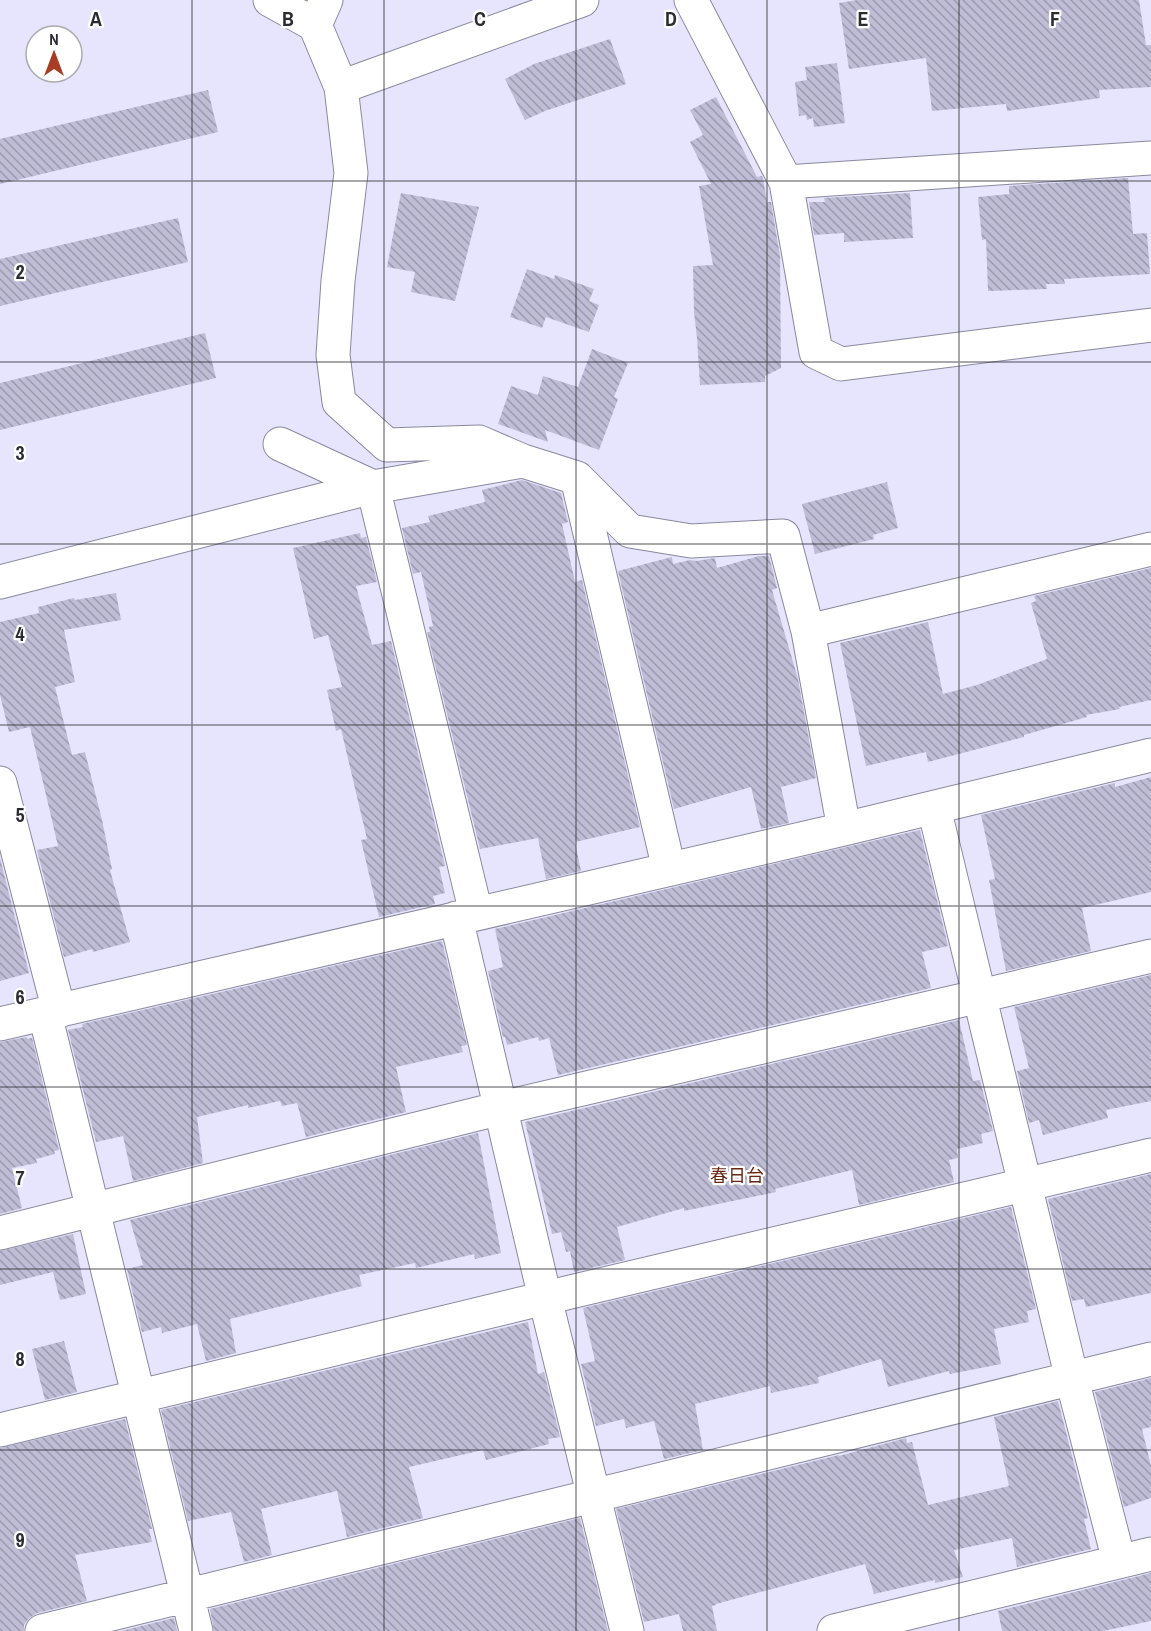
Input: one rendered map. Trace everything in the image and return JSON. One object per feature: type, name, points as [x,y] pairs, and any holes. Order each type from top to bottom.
[{"type":"street","points":[[270,0],[320,13],[341,87],[351,173],[338,281],[333,355],[339,402],[387,445],[479,442],[523,462],[577,478],[630,531],[691,541],[783,536],[808,631],[844,830]]},
{"type":"street","points":[[341,87],[582,0]]},
{"type":"street","points":[[691,0],[786,183],[816,352],[841,364],[1151,325]]},
{"type":"street","points":[[786,183],[1149,167]]},
{"type":"street","points":[[280,444],[373,488]]},
{"type":"street","points":[[0,582],[373,488],[523,462]]},
{"type":"street","points":[[577,478],[669,869]]},
{"type":"street","points":[[373,488],[466,915],[501,1108],[627,1631]]},
{"type":"street","points":[[808,631],[1151,549]]},
{"type":"street","points":[[0,1024],[466,915],[844,830],[1151,755]]},
{"type":"street","points":[[0,783],[52,1012],[92,1211],[196,1631]]},
{"type":"street","points":[[934,808],[1072,1379],[1119,1561]]},
{"type":"street","points":[[0,1233],[501,1108],[1151,956]]},
{"type":"street","points":[[0,1430],[138,1395],[1151,1155]]},
{"type":"street","points":[[42,1631],[1151,1359]]},
{"type":"street","points":[[834,1631],[1151,1554]]},
{"type":"building","points":[[857,0],[1139,0],[1146,45],[1151,45],[1151,87],[1099,90],[1100,98],[1007,111],[1006,104],[932,111],[926,58],[849,69],[839,3]]},
{"type":"building","points":[[610,39],[626,84],[525,120],[505,79],[534,64]]},
{"type":"building","points":[[837,63],[845,123],[814,127],[813,118],[807,120],[806,115],[799,116],[795,82],[807,80],[805,67]]},
{"type":"building","points":[[208,90],[218,132],[0,184],[0,139]]},
{"type":"building","points":[[716,97],[757,177],[762,176],[767,202],[771,202],[780,256],[781,368],[765,376],[765,382],[700,385],[693,266],[713,265],[699,186],[711,184],[690,142],[703,135],[690,110]]},
{"type":"building","points":[[1128,178],[1133,234],[1147,233],[1150,274],[1064,279],[1065,284],[1046,284],[1047,289],[988,291],[986,239],[982,240],[978,197],[1009,194],[1009,186]]},
{"type":"building","points":[[401,193],[479,207],[455,301],[411,292],[415,272],[387,267]]},
{"type":"building","points":[[910,193],[913,238],[844,242],[844,233],[814,235],[809,202],[825,202],[824,198]]},
{"type":"building","points":[[178,218],[188,262],[0,306],[0,259]]},
{"type":"building","points":[[527,269],[554,279],[555,275],[594,289],[589,301],[599,305],[589,332],[546,317],[542,328],[510,317]]},
{"type":"building","points":[[205,333],[216,378],[0,430],[0,383]]},
{"type":"building","points":[[592,349],[628,363],[614,397],[618,399],[599,450],[545,430],[548,442],[498,424],[511,386],[538,395],[543,376],[578,387]]},
{"type":"building","points":[[522,480],[561,493],[568,522],[562,524],[575,582],[582,580],[640,827],[575,842],[581,871],[546,879],[538,838],[480,849],[427,632],[430,632],[429,627],[433,626],[421,572],[413,574],[402,528],[430,522],[428,516],[485,502],[482,490]]},
{"type":"building","points":[[887,482],[898,528],[873,535],[874,539],[815,554],[802,504]]},
{"type":"building","points":[[360,533],[361,538],[366,537],[377,582],[356,586],[372,645],[391,641],[445,866],[439,867],[445,893],[433,896],[435,904],[379,917],[361,840],[367,839],[341,729],[336,731],[327,690],[342,687],[328,635],[314,639],[293,548]]},
{"type":"building","points":[[759,556],[769,556],[777,588],[772,590],[798,679],[816,778],[781,787],[789,823],[761,829],[751,787],[674,809],[618,571],[672,557],[673,564],[715,558],[717,568]]},
{"type":"building","points":[[1151,568],[1151,700],[1086,715],[1087,717],[1024,735],[1024,737],[928,762],[926,752],[866,766],[840,643],[928,622],[943,694],[977,685],[1047,659],[1031,603],[1036,601],[1034,596]]},
{"type":"building","points":[[116,593],[121,620],[64,630],[75,682],[55,687],[72,755],[85,752],[102,820],[112,869],[110,870],[130,942],[64,957],[37,850],[58,846],[30,727],[9,732],[0,695],[0,622],[39,613],[38,607],[74,598],[75,600]]},
{"type":"building","points":[[1151,777],[1151,892],[1082,908],[1091,951],[1006,971],[989,880],[995,879],[981,815],[1115,783],[1115,787]]},
{"type":"building","points":[[920,830],[948,946],[922,952],[931,988],[558,1075],[549,1038],[539,1041],[538,1037],[507,1045],[503,1037],[488,971],[503,967],[495,929]]},
{"type":"building","points":[[0,858],[29,973],[0,981]]},
{"type":"building","points":[[442,941],[467,1045],[461,1046],[463,1052],[396,1067],[406,1112],[306,1137],[297,1103],[282,1106],[280,1101],[248,1108],[248,1105],[197,1117],[203,1163],[133,1181],[123,1136],[96,1142],[68,1030],[83,1027],[82,1024]]},
{"type":"building","points":[[1151,975],[1151,1101],[1106,1110],[1108,1118],[1043,1135],[1039,1120],[1029,1123],[1017,1071],[1029,1068],[1014,1007]]},
{"type":"building","points":[[959,1020],[973,1081],[980,1080],[993,1131],[981,1134],[983,1143],[957,1149],[958,1158],[949,1160],[954,1182],[859,1205],[852,1170],[775,1189],[776,1192],[684,1211],[684,1208],[617,1227],[625,1260],[574,1272],[570,1251],[566,1252],[561,1232],[552,1234],[525,1122]]},
{"type":"building","points":[[27,1037],[27,1039],[32,1038],[59,1150],[54,1151],[55,1154],[36,1159],[37,1163],[12,1168],[22,1208],[0,1214],[0,1042]]},
{"type":"building","points":[[478,1133],[501,1253],[475,1259],[474,1254],[416,1268],[415,1263],[359,1275],[362,1286],[230,1319],[236,1353],[206,1361],[197,1324],[162,1333],[161,1327],[142,1332],[127,1269],[143,1265],[130,1220]]},
{"type":"building","points":[[1151,1174],[1151,1293],[1086,1307],[1084,1299],[1072,1301],[1048,1199]]},
{"type":"building","points":[[1011,1207],[1036,1309],[1027,1311],[1029,1322],[994,1329],[1001,1364],[950,1374],[949,1371],[888,1387],[881,1359],[818,1377],[819,1383],[771,1393],[770,1386],[695,1404],[703,1450],[664,1459],[654,1421],[626,1428],[624,1419],[596,1426],[581,1364],[595,1361],[583,1308]]},
{"type":"building","points":[[73,1234],[86,1294],[60,1300],[53,1272],[0,1285],[0,1251]]},
{"type":"building","points":[[528,1322],[538,1374],[544,1372],[560,1437],[548,1439],[549,1444],[486,1460],[483,1450],[409,1467],[423,1518],[347,1537],[337,1491],[261,1509],[272,1555],[244,1562],[231,1512],[188,1521],[161,1410]]},
{"type":"building","points":[[64,1341],[77,1392],[45,1400],[32,1349]]},
{"type":"building","points":[[1151,1378],[1151,1427],[1142,1429],[1151,1466],[1151,1498],[1124,1507],[1095,1392]]},
{"type":"building","points":[[1058,1401],[1088,1518],[1084,1519],[1091,1549],[1017,1567],[1012,1538],[954,1550],[963,1577],[935,1583],[935,1580],[874,1594],[865,1564],[716,1604],[712,1606],[717,1631],[683,1631],[679,1614],[644,1622],[616,1509],[906,1438],[907,1443],[912,1442],[928,1505],[1009,1486],[994,1417]]},
{"type":"building","points":[[125,1419],[152,1529],[149,1529],[152,1542],[75,1555],[87,1601],[37,1613],[29,1618],[24,1625],[24,1631],[0,1631],[0,1448]]},
{"type":"building","points":[[580,1518],[608,1631],[214,1631],[210,1609]]},
{"type":"building","points":[[1151,1573],[1151,1621],[1103,1631],[1002,1631],[998,1611]]},
{"type":"building","points":[[174,1618],[177,1631],[121,1631]]},
{"type":"district","name":"春日台","points":[[737,1176]]}]
